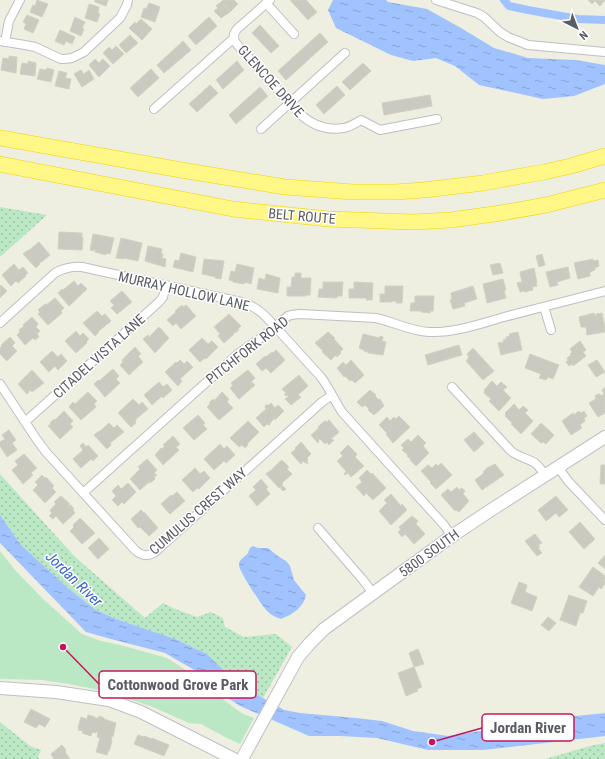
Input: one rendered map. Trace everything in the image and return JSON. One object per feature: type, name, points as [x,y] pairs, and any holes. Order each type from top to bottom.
[{"type":"highway","name":"BELT ROUTE","points":[[0,138],[179,170],[285,187],[354,192],[424,190],[482,183],[544,172],[605,156]]},
{"type":"highway","name":"BELT ROUTE","points":[[0,164],[234,209],[328,219],[413,222],[451,220],[546,205],[605,190]]},
{"type":"street","points":[[20,0],[9,21],[2,41],[35,47],[61,59],[72,58],[84,52],[115,24],[124,12],[128,0]]},
{"type":"street","points":[[436,0],[477,13],[500,32],[528,46],[605,52]]},
{"type":"street","points":[[268,2],[294,34]]},
{"type":"street","name":"GLENCOE DRIVE","points":[[268,2],[235,32],[234,38],[237,44],[307,121],[314,125],[333,129],[345,128],[362,120],[380,130],[437,119]]},
{"type":"street","points":[[154,109],[234,38]]},
{"type":"street","points":[[261,129],[345,53]]},
{"type":"street","name":"MURRAY HOLLOW LANE","points":[[0,323],[55,273],[74,266],[247,303],[262,312],[320,376],[346,417],[444,525],[452,536]]},
{"type":"street","name":"CITADEL VISTA LANE","points":[[25,422],[159,302],[163,297],[166,285]]},
{"type":"street","name":"PITCHFORK ROAD","points":[[83,493],[239,353],[288,316],[300,314],[376,318],[416,330],[440,332],[475,325],[605,291]]},
{"type":"street","points":[[544,307],[551,330]]},
{"type":"street","name":"CUMULUS CREST WAY","points":[[0,384],[41,446],[137,552],[141,555],[147,556],[156,552],[322,402],[332,395]]},
{"type":"street","points":[[452,387],[511,451],[535,463],[545,475]]},
{"type":"street","name":"5800 SOUTH","points":[[242,759],[298,657],[324,629],[452,536],[605,437]]},
{"type":"street","points":[[558,467],[568,481],[605,520]]},
{"type":"street","points":[[318,528],[373,593]]},
{"type":"street","points":[[0,688],[56,692],[109,700],[141,712],[234,759]]},
{"type":"green space","points":[[0,207],[47,215],[0,257]]},
{"type":"green space","points":[[0,474],[75,557],[145,618],[163,603],[197,617],[211,612],[223,618],[225,627],[244,637],[276,634],[292,647],[263,698],[238,684],[207,654],[175,639],[116,619],[96,610],[69,589],[21,545],[0,515]]},
{"type":"green space","points":[[0,551],[15,570],[43,599],[82,634],[101,641],[167,658],[212,687],[224,700],[243,714],[254,718],[240,744],[201,724],[189,723],[153,707],[104,691],[42,680],[0,679]]},
{"type":"green space","points":[[0,722],[30,746],[41,750],[38,757],[39,759],[0,759]]},
{"type":"green space","points":[[605,743],[605,759],[545,759],[590,746]]},
{"type":"water","points":[[333,0],[386,0],[388,2],[427,9],[494,48],[528,58],[576,60],[605,65],[605,84],[574,96],[543,99],[479,85],[455,66],[436,58],[413,61],[391,55],[336,28],[328,10]]},
{"type":"water","points":[[0,515],[21,545],[69,589],[96,610],[116,619],[175,639],[207,654],[238,684],[284,710],[382,721],[413,731],[448,736],[557,718],[605,713],[605,736],[483,750],[428,750],[377,738],[309,736],[240,706],[225,696],[215,682],[165,653],[86,632],[0,543]]},
{"type":"water","points":[[253,546],[258,548],[268,548],[286,561],[290,566],[294,580],[306,595],[300,607],[293,613],[281,619],[273,616],[267,611],[251,588],[240,568],[240,561]]},
{"type":"building","points":[[37,0],[48,4],[42,17],[30,12],[33,5],[35,6]]},
{"type":"building","points":[[95,0],[108,0],[106,6],[95,2]]},
{"type":"building","points":[[223,0],[234,0],[238,4],[230,12],[221,2]]},
{"type":"building","points":[[290,0],[306,0],[317,12],[308,20]]},
{"type":"building","points":[[588,0],[605,0],[600,6],[595,1],[592,4]]},
{"type":"building","points":[[221,2],[230,12],[221,18],[214,11],[218,8],[216,6]]},
{"type":"building","points":[[149,3],[160,7],[155,22],[141,17],[144,8],[146,9]]},
{"type":"building","points":[[89,4],[99,7],[98,13],[100,14],[97,22],[85,18]]},
{"type":"building","points":[[27,15],[39,20],[33,33],[24,29],[26,24],[23,22]]},
{"type":"building","points":[[75,17],[85,22],[82,28],[84,29],[81,36],[70,31]]},
{"type":"building","points":[[209,17],[217,26],[196,45],[188,36]]},
{"type":"building","points":[[141,19],[152,29],[142,40],[129,28]]},
{"type":"building","points":[[260,25],[279,46],[271,53],[252,33]]},
{"type":"building","points":[[60,30],[75,37],[72,44],[66,41],[64,45],[55,41]]},
{"type":"building","points":[[320,33],[328,42],[286,80],[278,71]]},
{"type":"building","points":[[130,35],[138,43],[126,53],[119,45]]},
{"type":"building","points":[[183,41],[191,50],[164,73],[157,65]]},
{"type":"building","points":[[116,46],[124,54],[113,64],[103,53],[109,47],[112,50]]},
{"type":"building","points":[[9,56],[17,57],[16,73],[1,70],[3,58],[9,59]]},
{"type":"building","points":[[95,59],[99,63],[103,59],[110,66],[99,77],[89,65]]},
{"type":"building","points":[[28,61],[36,63],[35,76],[20,74],[22,63],[28,64]]},
{"type":"building","points":[[237,61],[244,70],[223,89],[216,80]]},
{"type":"building","points":[[363,63],[371,71],[350,90],[342,82]]},
{"type":"building","points":[[47,68],[54,70],[51,82],[37,79],[40,69],[46,70]]},
{"type":"building","points":[[151,69],[159,78],[138,97],[130,88]]},
{"type":"building","points":[[81,70],[84,74],[89,70],[94,79],[82,87],[74,74]]},
{"type":"building","points":[[59,71],[67,73],[65,78],[71,79],[69,89],[55,86]]},
{"type":"building","points":[[210,85],[218,93],[197,112],[189,104]]},
{"type":"building","points":[[337,86],[345,95],[324,114],[316,105]]},
{"type":"building","points":[[260,87],[268,96],[236,124],[229,115]]},
{"type":"building","points":[[430,95],[432,106],[384,115],[382,103]]},
{"type":"building","points":[[59,232],[82,233],[82,250],[58,249]]},
{"type":"building","points":[[93,234],[114,238],[110,254],[107,253],[106,255],[95,252],[94,249],[93,251],[90,250]]},
{"type":"building","points":[[121,238],[142,243],[138,261],[116,258]]},
{"type":"building","points":[[39,242],[50,255],[39,263],[40,264],[36,268],[23,254]]},
{"type":"building","points":[[148,246],[162,249],[162,258],[166,259],[165,267],[145,261]]},
{"type":"building","points":[[181,253],[196,257],[193,272],[173,267],[175,260],[179,261]]},
{"type":"building","points":[[542,254],[545,265],[539,267],[536,256]]},
{"type":"building","points":[[204,259],[224,261],[221,279],[202,274]]},
{"type":"building","points":[[593,259],[593,261],[598,260],[599,266],[590,272],[590,276],[578,279],[574,263]]},
{"type":"building","points":[[500,263],[503,273],[493,275],[490,265]]},
{"type":"building","points":[[14,264],[19,270],[23,267],[28,273],[18,283],[16,281],[11,286],[2,275]]},
{"type":"building","points":[[237,264],[254,268],[251,284],[245,282],[244,284],[233,282],[229,280],[231,271],[235,272]]},
{"type":"building","points":[[568,267],[570,278],[557,282],[558,285],[550,287],[546,272]]},
{"type":"building","points":[[534,268],[537,286],[532,287],[533,290],[520,292],[517,283],[522,282],[520,272]]},
{"type":"building","points":[[295,273],[301,273],[301,278],[311,278],[310,295],[287,296],[287,287],[291,287],[292,277],[295,277]]},
{"type":"building","points":[[266,274],[280,278],[278,293],[257,289],[259,278],[265,280]]},
{"type":"building","points":[[503,279],[506,290],[504,291],[506,298],[487,303],[483,284]]},
{"type":"building","points":[[74,281],[78,286],[81,283],[87,289],[69,306],[58,293]]},
{"type":"building","points":[[323,282],[343,282],[342,296],[337,296],[337,298],[318,297],[319,289],[323,289]]},
{"type":"building","points":[[354,282],[373,283],[372,300],[366,300],[367,298],[349,298],[349,289],[354,289]]},
{"type":"building","points":[[1,285],[7,291],[0,298],[0,286]]},
{"type":"building","points":[[385,286],[403,286],[402,303],[396,303],[396,301],[380,302],[380,294],[385,294]]},
{"type":"building","points":[[473,286],[477,299],[464,303],[465,306],[453,309],[450,300],[452,299],[451,293]]},
{"type":"building","points":[[122,291],[132,302],[117,314],[111,308],[114,305],[110,301]]},
{"type":"building","points":[[415,296],[434,296],[433,311],[430,311],[430,313],[410,311],[411,303],[415,303]]},
{"type":"building","points":[[55,298],[64,308],[61,311],[62,313],[48,325],[38,314],[40,312],[38,310]]},
{"type":"building","points":[[182,305],[183,307],[186,305],[196,316],[181,329],[176,323],[173,326],[167,320]]},
{"type":"building","points":[[97,311],[102,316],[105,314],[111,321],[98,331],[99,332],[95,336],[83,323]]},
{"type":"building","points":[[594,313],[595,316],[596,314],[602,313],[605,332],[587,335],[586,327],[581,327],[579,317]]},
{"type":"building","points":[[229,314],[241,326],[238,329],[239,330],[235,333],[234,332],[234,334],[224,343],[218,336],[220,334],[214,327]]},
{"type":"building","points":[[32,317],[38,324],[36,327],[40,331],[37,334],[39,337],[35,340],[33,338],[25,345],[17,335],[20,332],[19,330],[24,326],[23,325]]},
{"type":"building","points":[[159,327],[169,338],[155,353],[143,339],[148,335],[149,337]]},
{"type":"building","points":[[76,331],[80,336],[83,333],[89,339],[86,342],[87,343],[76,353],[65,341]]},
{"type":"building","points":[[328,332],[335,338],[334,339],[343,349],[337,357],[336,355],[331,360],[315,343]]},
{"type":"building","points":[[518,332],[522,350],[501,355],[498,343],[504,342],[503,340],[506,339],[506,337],[510,336],[509,334]]},
{"type":"building","points":[[363,334],[379,338],[380,336],[383,337],[382,341],[386,342],[383,355],[368,353],[359,348]]},
{"type":"building","points":[[10,337],[15,343],[12,346],[17,351],[7,361],[0,354],[0,348],[2,346],[1,345]]},
{"type":"building","points":[[202,338],[208,344],[212,341],[218,347],[206,359],[205,358],[200,362],[189,350]]},
{"type":"building","points":[[580,341],[586,350],[583,352],[586,356],[573,366],[572,364],[569,366],[566,362],[568,360],[567,358],[572,352],[570,349]]},
{"type":"building","points":[[459,345],[462,355],[428,365],[425,355]]},
{"type":"building","points":[[135,347],[141,354],[138,356],[143,362],[129,375],[120,365],[123,362],[122,360]]},
{"type":"building","points":[[473,348],[494,371],[483,380],[466,361],[469,357],[467,354]]},
{"type":"building","points":[[276,350],[285,360],[271,373],[266,368],[262,371],[256,364],[265,356],[266,357]]},
{"type":"building","points":[[52,351],[58,357],[61,354],[67,361],[58,370],[55,366],[49,372],[40,362]]},
{"type":"building","points":[[530,354],[559,365],[553,379],[548,377],[546,380],[539,378],[541,374],[525,368]]},
{"type":"building","points":[[180,360],[184,364],[187,361],[193,367],[180,379],[182,381],[178,386],[165,372]]},
{"type":"building","points":[[351,360],[364,375],[355,383],[352,380],[350,381],[345,376],[344,377],[337,368],[343,362],[346,365]]},
{"type":"building","points":[[597,360],[605,372],[596,377],[588,365]]},
{"type":"building","points":[[113,369],[119,376],[116,379],[120,383],[105,397],[94,384]]},
{"type":"building","points":[[32,370],[44,383],[32,392],[30,390],[27,394],[18,384]]},
{"type":"building","points":[[248,370],[255,378],[251,382],[255,385],[239,399],[230,388],[233,386],[231,383]]},
{"type":"building","points":[[299,375],[308,386],[298,395],[301,397],[291,405],[285,399],[289,396],[284,394],[286,393],[282,389]]},
{"type":"building","points":[[492,381],[497,386],[501,382],[507,387],[503,390],[511,398],[499,411],[489,401],[491,399],[484,393],[484,390]]},
{"type":"building","points":[[159,382],[163,387],[167,384],[172,390],[152,405],[144,395]]},
{"type":"building","points":[[605,387],[605,413],[598,417],[589,403],[596,399],[596,395],[600,394],[601,396],[604,394],[602,390]]},
{"type":"building","points":[[370,390],[379,400],[380,399],[384,406],[374,415],[365,405],[362,407],[357,402]]},
{"type":"building","points":[[88,392],[97,401],[94,404],[96,407],[81,420],[69,407],[73,402],[75,404]]},
{"type":"building","points":[[222,392],[229,399],[227,402],[233,408],[219,420],[207,407],[213,399],[214,401]]},
{"type":"building","points":[[133,399],[139,405],[142,402],[148,409],[136,419],[136,423],[131,427],[118,413]]},
{"type":"building","points":[[271,403],[275,408],[278,405],[284,411],[275,420],[274,418],[269,425],[267,424],[264,427],[256,418],[266,409],[266,405]]},
{"type":"building","points":[[514,404],[519,410],[523,406],[528,410],[525,413],[533,421],[521,434],[505,416],[505,413]]},
{"type":"building","points":[[64,411],[73,421],[70,424],[73,427],[60,439],[48,426]]},
{"type":"building","points":[[579,411],[581,413],[584,411],[587,416],[584,418],[585,421],[580,425],[582,428],[571,435],[562,421],[573,413],[574,415]]},
{"type":"building","points":[[198,415],[205,423],[203,425],[207,429],[194,440],[183,428]]},
{"type":"building","points":[[399,416],[410,427],[393,443],[386,434],[387,433],[379,425],[387,417],[390,421],[394,417],[396,419]]},
{"type":"building","points":[[329,420],[339,432],[331,439],[334,440],[329,445],[327,442],[325,444],[320,439],[318,440],[318,443],[311,435],[319,428],[318,427],[321,424]]},
{"type":"building","points":[[248,421],[259,432],[245,448],[242,445],[239,447],[230,438]]},
{"type":"building","points":[[109,423],[114,428],[117,425],[124,432],[110,443],[111,445],[107,449],[94,435]]},
{"type":"building","points":[[541,423],[554,435],[546,444],[543,442],[541,443],[531,434]]},
{"type":"building","points":[[9,430],[16,440],[12,443],[17,450],[7,457],[0,446],[0,442],[5,439],[2,435]]},
{"type":"building","points":[[474,432],[484,443],[474,452],[464,440]]},
{"type":"building","points":[[418,435],[426,443],[423,446],[429,453],[416,466],[407,456],[408,455],[402,450],[404,448],[401,445],[408,439],[411,442]]},
{"type":"building","points":[[173,436],[180,444],[176,447],[179,450],[163,465],[155,455]]},
{"type":"building","points":[[301,442],[311,454],[307,458],[307,464],[303,461],[301,464],[291,453]]},
{"type":"building","points":[[83,443],[86,447],[88,445],[98,456],[93,461],[91,459],[81,468],[73,459],[83,450],[80,446]]},
{"type":"building","points":[[220,444],[224,449],[227,446],[235,455],[226,463],[224,461],[214,470],[204,459]]},
{"type":"building","points":[[348,445],[357,454],[355,457],[364,466],[351,477],[348,473],[345,475],[344,474],[346,471],[337,461],[343,456],[340,453]]},
{"type":"building","points":[[24,454],[37,468],[31,473],[33,475],[23,484],[12,470],[18,465],[15,461]]},
{"type":"building","points":[[147,459],[157,470],[154,473],[157,475],[154,477],[155,479],[140,490],[130,479],[140,469],[138,467]]},
{"type":"building","points":[[282,460],[289,467],[287,469],[292,474],[282,483],[282,487],[283,486],[286,489],[283,491],[281,487],[279,488],[266,474]]},
{"type":"building","points":[[441,463],[452,475],[436,489],[421,471],[428,465],[432,468],[436,464],[438,466]]},
{"type":"building","points":[[495,464],[504,475],[482,490],[475,480],[484,473],[483,472],[487,468]]},
{"type":"building","points":[[601,465],[605,465],[605,484],[600,484]]},
{"type":"building","points":[[195,468],[200,474],[204,471],[210,478],[199,489],[197,488],[193,492],[182,480]]},
{"type":"building","points":[[367,470],[371,474],[372,473],[386,488],[373,500],[366,493],[364,496],[356,487],[362,482],[359,478]]},
{"type":"building","points":[[42,475],[45,478],[46,477],[54,486],[52,488],[56,492],[45,503],[33,490],[38,485],[35,482]]},
{"type":"building","points":[[261,479],[268,487],[266,489],[270,494],[257,506],[249,496],[256,490],[253,487]]},
{"type":"building","points":[[128,483],[136,492],[124,504],[122,502],[118,506],[112,500],[116,496],[112,491],[118,485],[121,489]]},
{"type":"building","points":[[457,487],[459,490],[462,488],[465,491],[463,494],[469,501],[459,512],[456,510],[455,511],[441,495],[448,489],[451,492]]},
{"type":"building","points":[[177,492],[185,501],[170,514],[161,504]]},
{"type":"building","points":[[391,494],[401,506],[402,504],[407,510],[391,525],[379,511],[387,503],[384,500]]},
{"type":"building","points":[[61,496],[70,504],[68,505],[69,506],[71,505],[75,513],[63,524],[56,516],[53,519],[49,516],[52,513],[50,510],[56,504],[54,502]]},
{"type":"building","points":[[556,496],[568,510],[559,517],[556,513],[546,521],[538,510]]},
{"type":"building","points":[[141,510],[158,528],[149,536],[140,527],[138,528],[131,519]]},
{"type":"building","points":[[412,516],[418,521],[416,524],[425,534],[414,544],[405,534],[402,537],[398,532],[401,530],[399,527]]},
{"type":"building","points":[[80,518],[95,533],[82,544],[70,531],[74,527],[73,525]]},
{"type":"building","points":[[580,522],[595,539],[584,549],[569,532]]},
{"type":"building","points":[[535,534],[542,543],[538,545],[540,547],[538,548],[542,553],[537,556],[525,541]]},
{"type":"building","points":[[99,538],[109,549],[98,559],[88,548]]},
{"type":"building","points":[[605,555],[605,569],[598,563]]},
{"type":"building","points":[[593,567],[605,576],[605,584],[601,589],[599,587],[593,596],[579,587]]},
{"type":"building","points":[[519,582],[527,585],[525,592],[537,597],[532,611],[511,603]]},
{"type":"building","points":[[569,595],[587,601],[583,613],[580,613],[576,626],[560,620]]},
{"type":"building","points":[[548,617],[556,623],[549,631],[541,625]]},
{"type":"building","points":[[418,649],[424,664],[414,667],[409,653]]},
{"type":"building","points":[[414,667],[422,687],[417,689],[418,691],[406,696],[398,673]]},
{"type":"building","points":[[31,709],[50,719],[45,727],[39,724],[36,728],[24,722]]},
{"type":"building","points":[[88,715],[95,718],[98,718],[99,716],[116,723],[107,755],[96,752],[100,738],[97,737],[98,732],[92,732],[91,736],[78,730],[81,717],[87,719]]},
{"type":"building","points":[[138,735],[152,738],[169,745],[164,756],[134,744]]},
{"type":"building","points":[[62,745],[70,759],[54,759],[51,754]]},
{"type":"waterway","points":[[504,0],[509,6],[528,10],[578,19],[605,20]]},
{"type":"place","name":"Cottonwood Grove Park","points":[[63,647]]},
{"type":"place","name":"Jordan River","points":[[432,742]]}]
